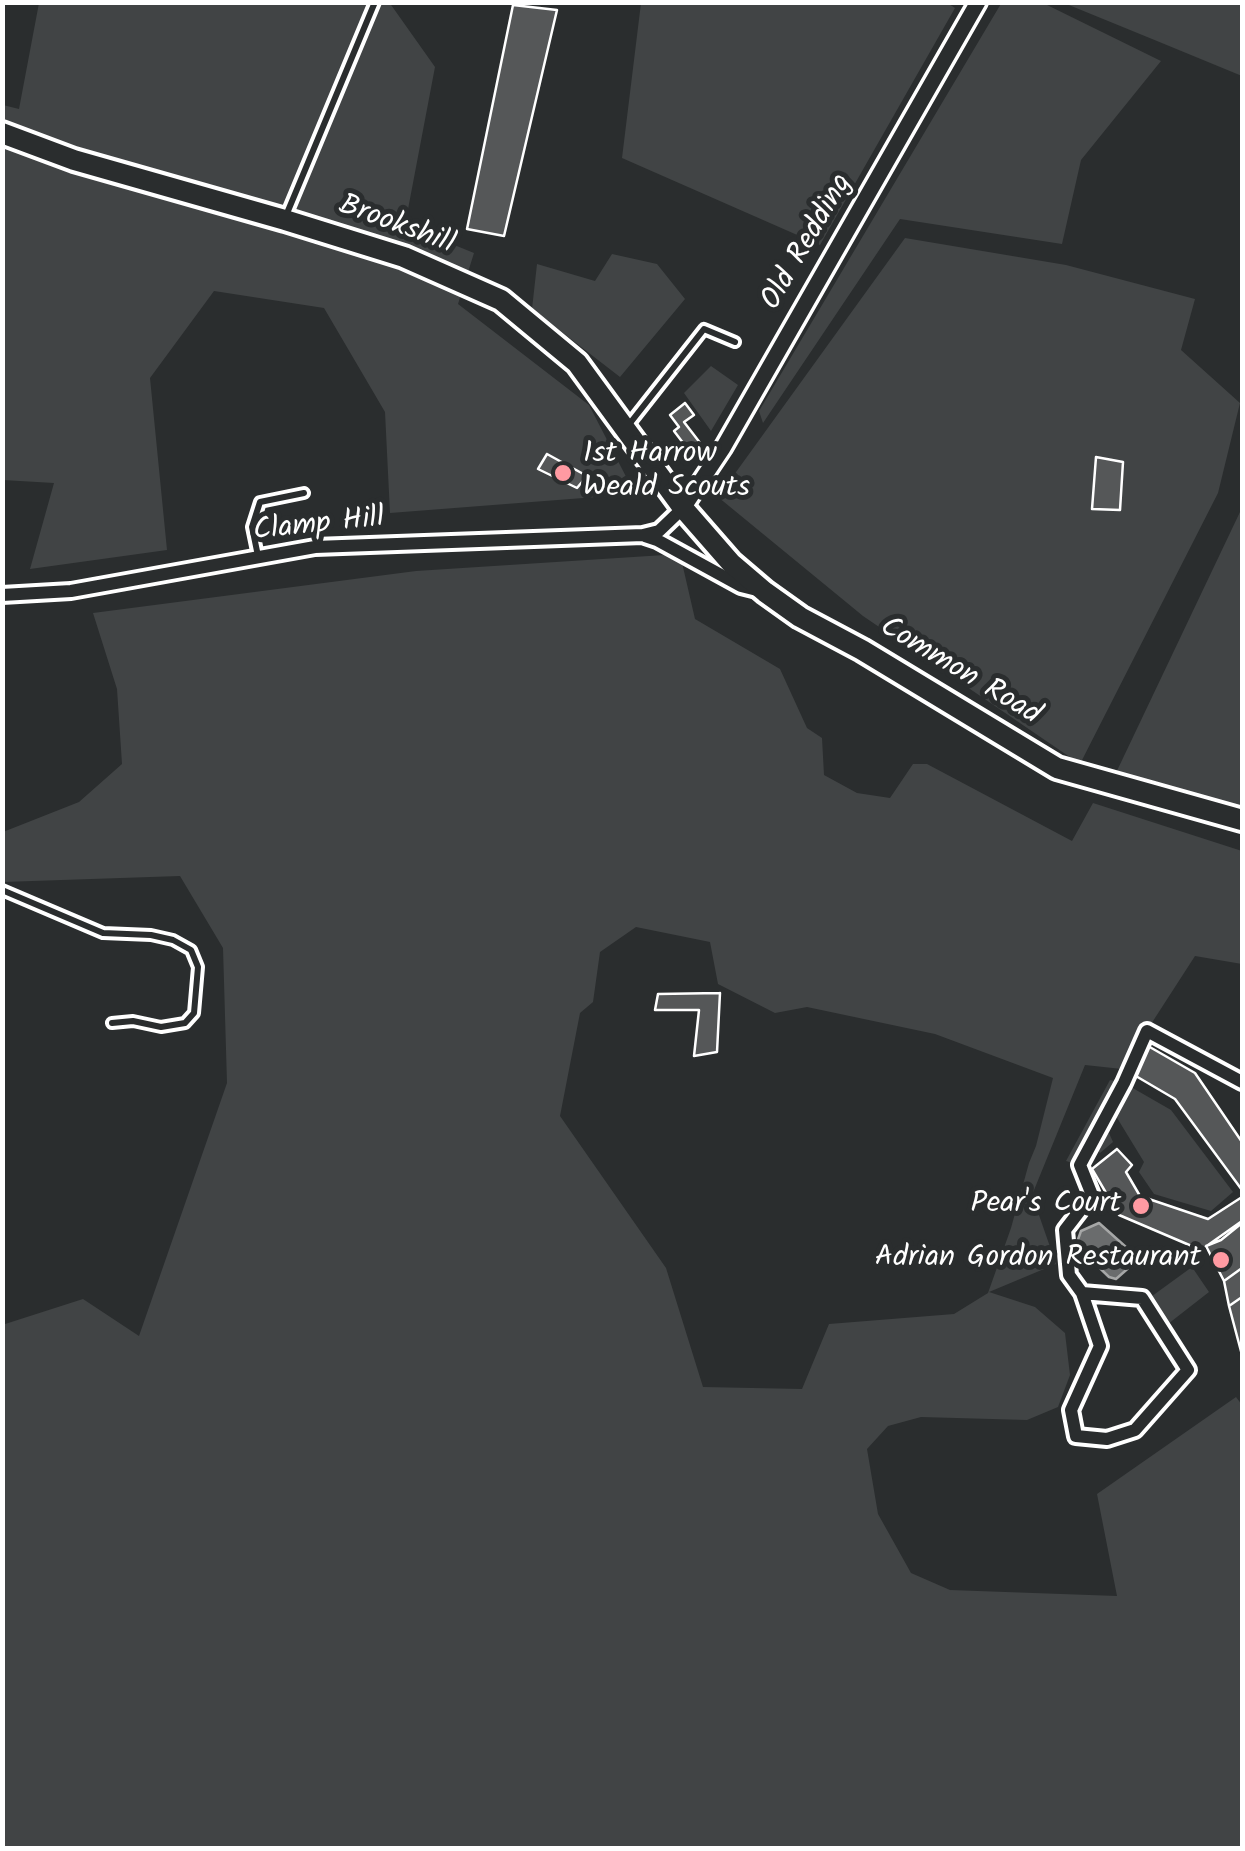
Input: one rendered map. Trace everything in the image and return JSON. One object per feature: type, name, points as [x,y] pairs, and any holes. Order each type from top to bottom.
[{"type":"main road","name":"Brookshill","points":[[2,133],[74,160],[404,257],[501,300],[578,363],[684,508]]},
{"type":"main road","name":"Common Road","points":[[684,508],[731,563],[800,617],[1057,768],[1242,820]]},
{"type":"street","name":"Old Redding","points":[[684,508],[724,448],[978,2]]},
{"type":"street","points":[[643,535],[659,531],[684,508]]},
{"type":"street","name":"Clamp Hill","points":[[2,595],[72,592],[314,546],[643,535],[740,586],[765,592]]},
{"type":"street","points":[[1082,1294],[1142,1298],[1188,1370],[1135,1430],[1107,1439],[1076,1436],[1072,1410],[1100,1346],[1082,1294],[1069,1275],[1065,1230],[1092,1196],[1080,1165],[1147,1031],[1242,1082]]},
{"type":"lane","points":[[285,220],[376,2]]},
{"type":"lane","points":[[626,429],[704,329],[735,342]]},
{"type":"lane","points":[[258,557],[252,527],[260,502],[304,492]]},
{"type":"lane","points":[[2,890],[103,933],[151,935],[173,940],[191,950],[198,967],[194,1013],[185,1023],[161,1028],[133,1021],[112,1022]]},
{"type":"shaded area","points":[[389,2],[435,67],[405,225],[474,253],[458,304],[589,405],[635,494],[390,513],[385,412],[324,308],[214,291],[150,378],[167,550],[30,569],[54,483],[3,480],[3,105],[19,109],[39,3]]},
{"type":"shaded area","points":[[946,2],[955,8],[820,245],[622,158],[641,3]]},
{"type":"shaded area","points":[[1002,2],[1043,3],[1161,61],[1081,160],[1062,244],[900,219],[763,423],[759,411]]},
{"type":"shaded area","points":[[1064,3],[1242,3],[1242,76],[1157,41]]},
{"type":"shaded area","points":[[905,238],[1066,265],[1195,299],[1181,350],[1240,403],[1218,493],[1080,764],[863,616],[718,497]]},
{"type":"shaded area","points":[[612,254],[657,264],[685,299],[620,377],[532,309],[537,264],[595,281]]},
{"type":"shaded area","points":[[711,366],[738,385],[711,431],[684,393]]},
{"type":"shaded area","points":[[1240,512],[1242,806],[1114,777]]},
{"type":"shaded area","points":[[680,554],[695,619],[780,669],[807,728],[822,738],[824,775],[857,793],[890,798],[913,764],[927,764],[1072,841],[1093,803],[1242,851],[1242,964],[1195,956],[1122,1069],[1085,1065],[1032,1195],[1056,1264],[989,1292],[1035,1307],[1065,1333],[1070,1375],[1058,1407],[1027,1420],[921,1417],[888,1426],[867,1449],[878,1514],[911,1573],[950,1590],[1117,1596],[1097,1494],[1236,1397],[1242,1405],[1242,1848],[3,1848],[2,1325],[83,1299],[139,1336],[227,1083],[223,948],[180,876],[3,882],[3,832],[79,802],[122,764],[117,689],[93,613],[416,571]],"holes":[[[636,927],[710,942],[718,984],[775,1013],[807,1007],[935,1034],[1053,1078],[1036,1146],[988,1293],[954,1314],[829,1324],[802,1389],[703,1387],[666,1268],[560,1116],[580,1013],[593,1002],[600,952]]]},
{"type":"shaded area","points":[[1110,1080],[1124,1083],[1171,1110],[1233,1192],[1211,1211],[1154,1194],[1139,1172],[1144,1162],[1111,1108],[1094,1143],[1109,1133],[1113,1142],[1100,1153],[1092,1145],[1080,1165],[1066,1161]]},
{"type":"shaded area","points":[[1099,1223],[1136,1256],[1116,1279],[1109,1277],[1076,1245],[1081,1231]]},
{"type":"shaded area","points":[[1192,1267],[1209,1292],[1168,1324],[1148,1299]]},
{"type":"building","points":[[513,5],[557,10],[504,236],[467,229]]},
{"type":"building","points":[[685,403],[694,415],[684,422],[704,448],[693,456],[674,431],[679,427],[670,415]]},
{"type":"building","name":"1st Harrow Weald Scouts","points":[[547,454],[587,476],[577,488],[538,469]]},
{"type":"building","points":[[1096,457],[1123,462],[1120,510],[1092,509]]},
{"type":"building","points":[[720,993],[717,1052],[694,1056],[699,1010],[655,1010],[658,994]]},
{"type":"building","points":[[1148,1046],[1195,1073],[1242,1142],[1242,1190],[1175,1099],[1129,1072]]},
{"type":"building","name":"Pear's Court","points":[[1117,1149],[1132,1165],[1126,1172],[1140,1196],[1208,1219],[1242,1197],[1242,1221],[1201,1250],[1119,1215],[1092,1169]]},
{"type":"building","points":[[1242,1223],[1242,1268],[1224,1281],[1206,1246],[1221,1240]]},
{"type":"building","points":[[1242,1268],[1242,1297],[1229,1306],[1224,1281]]},
{"type":"building","points":[[1242,1297],[1242,1355],[1229,1306]]},
{"type":"place","name":"1st Harrow Weald Scouts","points":[[563,473]]},
{"type":"place","name":"Pear's Court","points":[[1141,1206]]},
{"type":"place","name":"Adrian Gordon Restaurant","points":[[1221,1260]]}]
